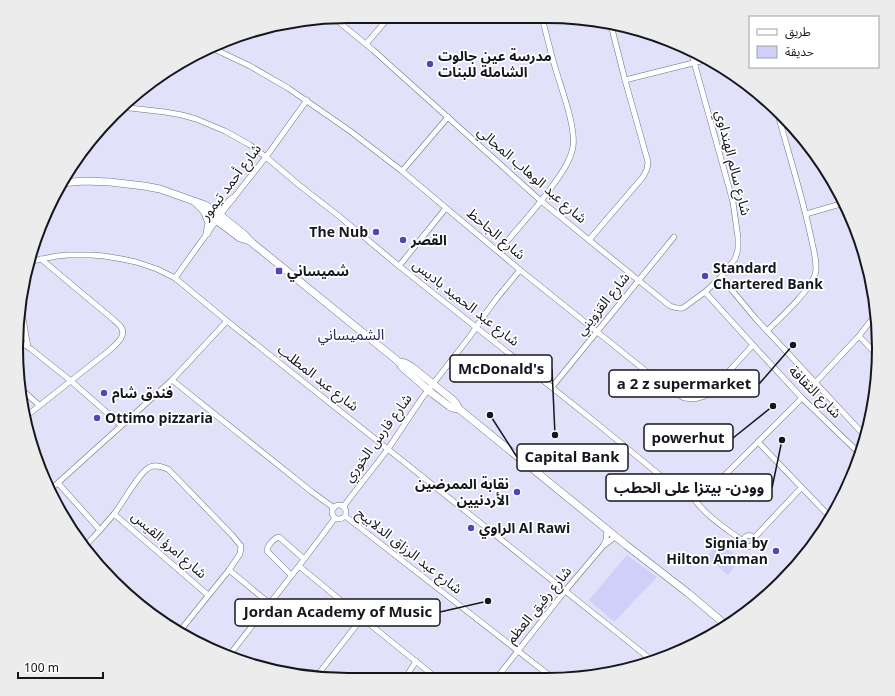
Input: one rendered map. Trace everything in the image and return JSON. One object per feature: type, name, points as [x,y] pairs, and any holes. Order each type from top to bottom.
[{"type":"street","name":"شارع عبد الوهاب المجالي","points":[[341,23],[448,116],[541,201],[670,306],[683,308],[705,292],[721,277]]},
{"type":"street","points":[[366,44],[384,23]]},
{"type":"street","points":[[498,251],[541,201],[565,168],[573,147],[574,135],[572,124],[544,23]]},
{"type":"street","points":[[589,240],[643,176],[647,169],[648,162],[612,30]]},
{"type":"street","name":"شارع الجاحظ","points":[[218,51],[260,71],[307,100],[350,131],[402,171],[520,270],[662,384],[682,397],[694,399],[705,396],[753,345]]},
{"type":"street","name":"شارع سالم الهنداوي","points":[[693,58],[733,202],[738,238],[738,249],[735,259],[721,277]]},
{"type":"street","points":[[625,80],[700,62]]},
{"type":"street","name":"شارع أحمد تيمور","points":[[175,278],[218,218],[266,157],[307,100]]},
{"type":"street","name":"شارع عبد الحميد باديس","points":[[130,108],[165,112],[196,119],[210,124],[250,145],[399,266],[552,387],[684,495],[694,499],[707,514],[744,542]]},
{"type":"street","points":[[402,171],[448,116]]},
{"type":"street","points":[[767,331],[807,289],[815,274],[816,264],[806,214],[780,121]]},
{"type":"street","points":[[69,181],[110,182],[160,189],[182,196],[212,209],[218,218],[240,238],[250,241],[399,362],[409,365],[431,387],[453,400],[459,410],[512,451],[722,622]]},
{"type":"street","points":[[212,209],[220,209],[232,200]]},
{"type":"street","points":[[194,202],[204,211],[218,218]]},
{"type":"street","points":[[806,214],[838,205]]},
{"type":"street","points":[[399,266],[446,208]]},
{"type":"street","points":[[204,211],[209,223],[207,234]]},
{"type":"street","name":"شارع القزويني","points":[[552,387],[674,237]]},
{"type":"street","name":"شارع عبد المطلب","points":[[35,260],[68,255],[122,258],[157,269],[175,278],[648,657]]},
{"type":"street","points":[[30,413],[110,350],[120,340],[123,333],[122,328],[114,320],[41,259]]},
{"type":"street","name":"شارع فارس الخوري","points":[[343,507],[388,449],[431,387],[497,298],[520,270]]},
{"type":"street","name":"شارع الثقافة","points":[[721,277],[756,319],[861,432]]},
{"type":"street","name":"شارع الثقافة","points":[[705,292],[802,398],[856,450]]},
{"type":"street","points":[[54,486],[172,380],[227,321]]},
{"type":"street","points":[[815,383],[859,336],[870,321]]},
{"type":"street","points":[[24,326],[28,347]]},
{"type":"street","points":[[859,336],[872,350]]},
{"type":"street","points":[[23,344],[70,381],[121,425]]},
{"type":"street","name":"شارع عبد الرزاق الدلابيح","points":[[172,380],[334,508]]},
{"type":"street","points":[[26,393],[39,405]]},
{"type":"street","points":[[694,499],[699,499],[704,496],[802,398]]},
{"type":"street","points":[[758,442],[826,514]]},
{"type":"street","points":[[88,543],[114,514],[144,471],[150,467],[156,466],[168,469],[240,542],[241,546],[240,554],[229,570],[182,627]]},
{"type":"street","points":[[58,483],[100,530]]},
{"type":"street","points":[[754,538],[750,536],[746,537],[744,542],[747,546],[751,546],[754,542],[754,538],[801,488]]},
{"type":"street","points":[[338,506],[343,507],[346,510],[345,516],[340,519],[336,518],[333,514],[334,508],[338,506]]},
{"type":"street","name":"شارع امرؤ القيس","points":[[114,514],[208,595]]},
{"type":"street","name":"شارع عبد الرزاق الدلابيح","points":[[345,516],[547,673]]},
{"type":"street","points":[[232,651],[336,518]]},
{"type":"street","name":"شارع رفيق العظم","points":[[603,546],[606,540],[607,529]]},
{"type":"street","name":"شارع رفيق العظم","points":[[500,673],[565,591],[603,546],[616,536]]},
{"type":"street","points":[[291,575],[267,551],[276,538],[279,537],[304,559]]},
{"type":"street","points":[[299,566],[431,673]]},
{"type":"street","points":[[229,570],[269,603]]},
{"type":"street","points":[[320,671],[362,618]]},
{"type":"street","points":[[408,673],[416,661]]},
{"type":"green space","points":[[718,541],[740,559],[728,575],[707,557]]},
{"type":"green space","points":[[627,555],[657,577],[614,622],[589,600]]},
{"type":"place","name":"مدرسة عين جالوت الشاملة للبنات","points":[[430,64]]},
{"type":"place","name":"The Nub","points":[[376,232]]},
{"type":"place","name":"القصر","points":[[403,240]]},
{"type":"place","name":"شميساني","points":[[279,271]]},
{"type":"place","name":"Standard Chartered Bank","points":[[705,276]]},
{"type":"place","name":"a 2 z supermarket","points":[[793,345]]},
{"type":"place","name":"فندق شام","points":[[104,393]]},
{"type":"place","name":"powerhut","points":[[773,406]]},
{"type":"place","name":"Capital Bank","points":[[490,415]]},
{"type":"place","name":"Ottimo pizzaria","points":[[97,418]]},
{"type":"place","name":"McDonald's","points":[[555,435]]},
{"type":"place","name":"وودن- بيتزا على الحطب","points":[[782,440]]},
{"type":"place","name":"نقابة الممرضين الأردنيين","points":[[517,492]]},
{"type":"place","name":"الراوي Al Rawi","points":[[471,528]]},
{"type":"place","name":"Signia by Hilton Amman","points":[[776,551]]},
{"type":"place","name":"Jordan Academy of Music","points":[[488,601]]},
{"type":"district","name":"الشميساني","points":[[351,335]]}]
